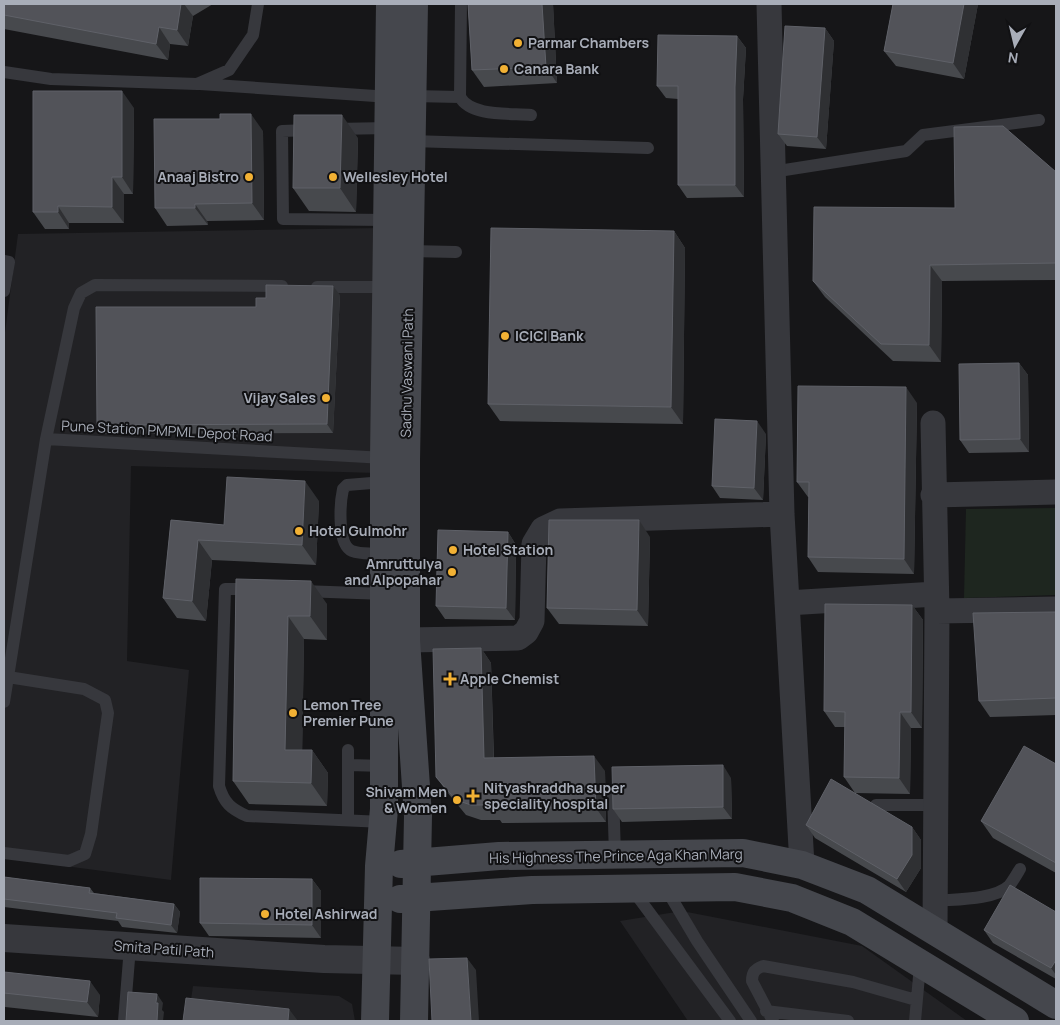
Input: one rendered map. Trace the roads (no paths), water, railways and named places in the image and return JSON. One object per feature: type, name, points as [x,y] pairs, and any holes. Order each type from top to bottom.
[{"type":"main road","points":[[390,4],[401,96]]},
{"type":"main road","name":"Sadhu Vaswani Path","points":[[414,4],[401,96],[400,135],[410,251],[398,287],[391,466],[406,640],[418,816],[418,898],[414,1021]]},
{"type":"main road","points":[[398,287],[388,220],[400,135]]},
{"type":"main road","points":[[376,1021],[379,866],[384,822],[384,553],[391,466]]},
{"type":"main road","name":"His Highness The Prince Aga Khan Marg","points":[[379,866],[500,856],[743,854],[802,865],[867,890],[1056,1005]]},
{"type":"main road","points":[[378,901],[523,890],[735,887],[792,898],[852,922],[1015,1021]]},
{"type":"street","points":[[769,4],[782,514],[802,865]]},
{"type":"street","points":[[933,423],[936,603],[935,931]]},
{"type":"street","points":[[933,495],[1056,492]]},
{"type":"street","points":[[406,640],[518,638],[526,632],[532,621],[534,544],[543,529],[560,522],[782,514]]},
{"type":"street","points":[[787,603],[936,603],[1056,609]]},
{"type":"street","name":"Smita Patil Path","points":[[4,938],[324,959],[416,961]]},
{"type":"lane","points":[[198,84],[229,70],[253,35],[258,4]]},
{"type":"lane","points":[[461,4],[460,97],[463,103],[482,111],[531,115]]},
{"type":"lane","points":[[4,72],[51,78],[198,84],[401,96],[460,97]]},
{"type":"lane","points":[[772,172],[906,151],[923,135],[1039,120]]},
{"type":"lane","points":[[388,220],[282,219],[282,131],[648,148]]},
{"type":"lane","points":[[410,251],[456,252]]},
{"type":"lane","points":[[4,261],[9,262],[4,291]]},
{"type":"lane","name":"Pune Station PMPML Depot Road","points":[[391,466],[46,439],[74,308],[81,294],[95,284],[398,287]]},
{"type":"lane","points":[[4,702],[46,439]]},
{"type":"lane","points":[[384,553],[358,553],[347,548],[343,542],[341,502],[343,489],[347,485],[391,466]]},
{"type":"lane","points":[[264,590],[224,589],[218,786],[222,799],[232,809],[247,816],[384,822]]},
{"type":"lane","points":[[284,590],[384,594]]},
{"type":"lane","points":[[4,853],[69,861],[85,854],[91,834],[108,713],[105,700],[98,694],[84,689],[8,677]]},
{"type":"lane","points":[[348,750],[348,820]]},
{"type":"lane","points":[[349,765],[384,766]]},
{"type":"lane","points":[[613,780],[615,855]]},
{"type":"lane","points":[[876,805],[936,806]]},
{"type":"lane","points":[[935,901],[976,898],[992,894],[1008,886],[1020,869]]},
{"type":"lane","points":[[665,887],[697,941],[751,1021]]},
{"type":"lane","points":[[631,888],[730,1021]]},
{"type":"lane","points":[[124,1021],[130,947]]},
{"type":"lane","points":[[914,1021],[920,965]]},
{"type":"lane","points":[[848,1021],[770,1016],[752,981],[752,974],[756,968],[763,966],[853,982],[916,1000]]},
{"type":"place","name":"Parmar Chambers","points":[[518,43]]},
{"type":"place","name":"Canara Bank","points":[[504,69]]},
{"type":"place","name":"Anaaj Bistro","points":[[249,177]]},
{"type":"place","name":"Wellesley Hotel","points":[[333,177]]},
{"type":"place","name":"ICICI Bank","points":[[505,336]]},
{"type":"place","name":"Vijay Sales","points":[[326,398]]},
{"type":"place","name":"Hotel Gulmohr","points":[[299,531]]},
{"type":"place","name":"Hotel Station","points":[[453,550]]},
{"type":"place","name":"Amruttulya and Alpopahar","points":[[452,572]]},
{"type":"place","name":"Apple Chemist","points":[[450,679]]},
{"type":"place","name":"Lemon Tree Premier Pune","points":[[293,713]]},
{"type":"place","name":"Nityashraddha super speciality hospital","points":[[473,796]]},
{"type":"place","name":"Shivam Men & Women","points":[[457,800]]},
{"type":"place","name":"Hotel Ashirwad","points":[[265,914]]}]
